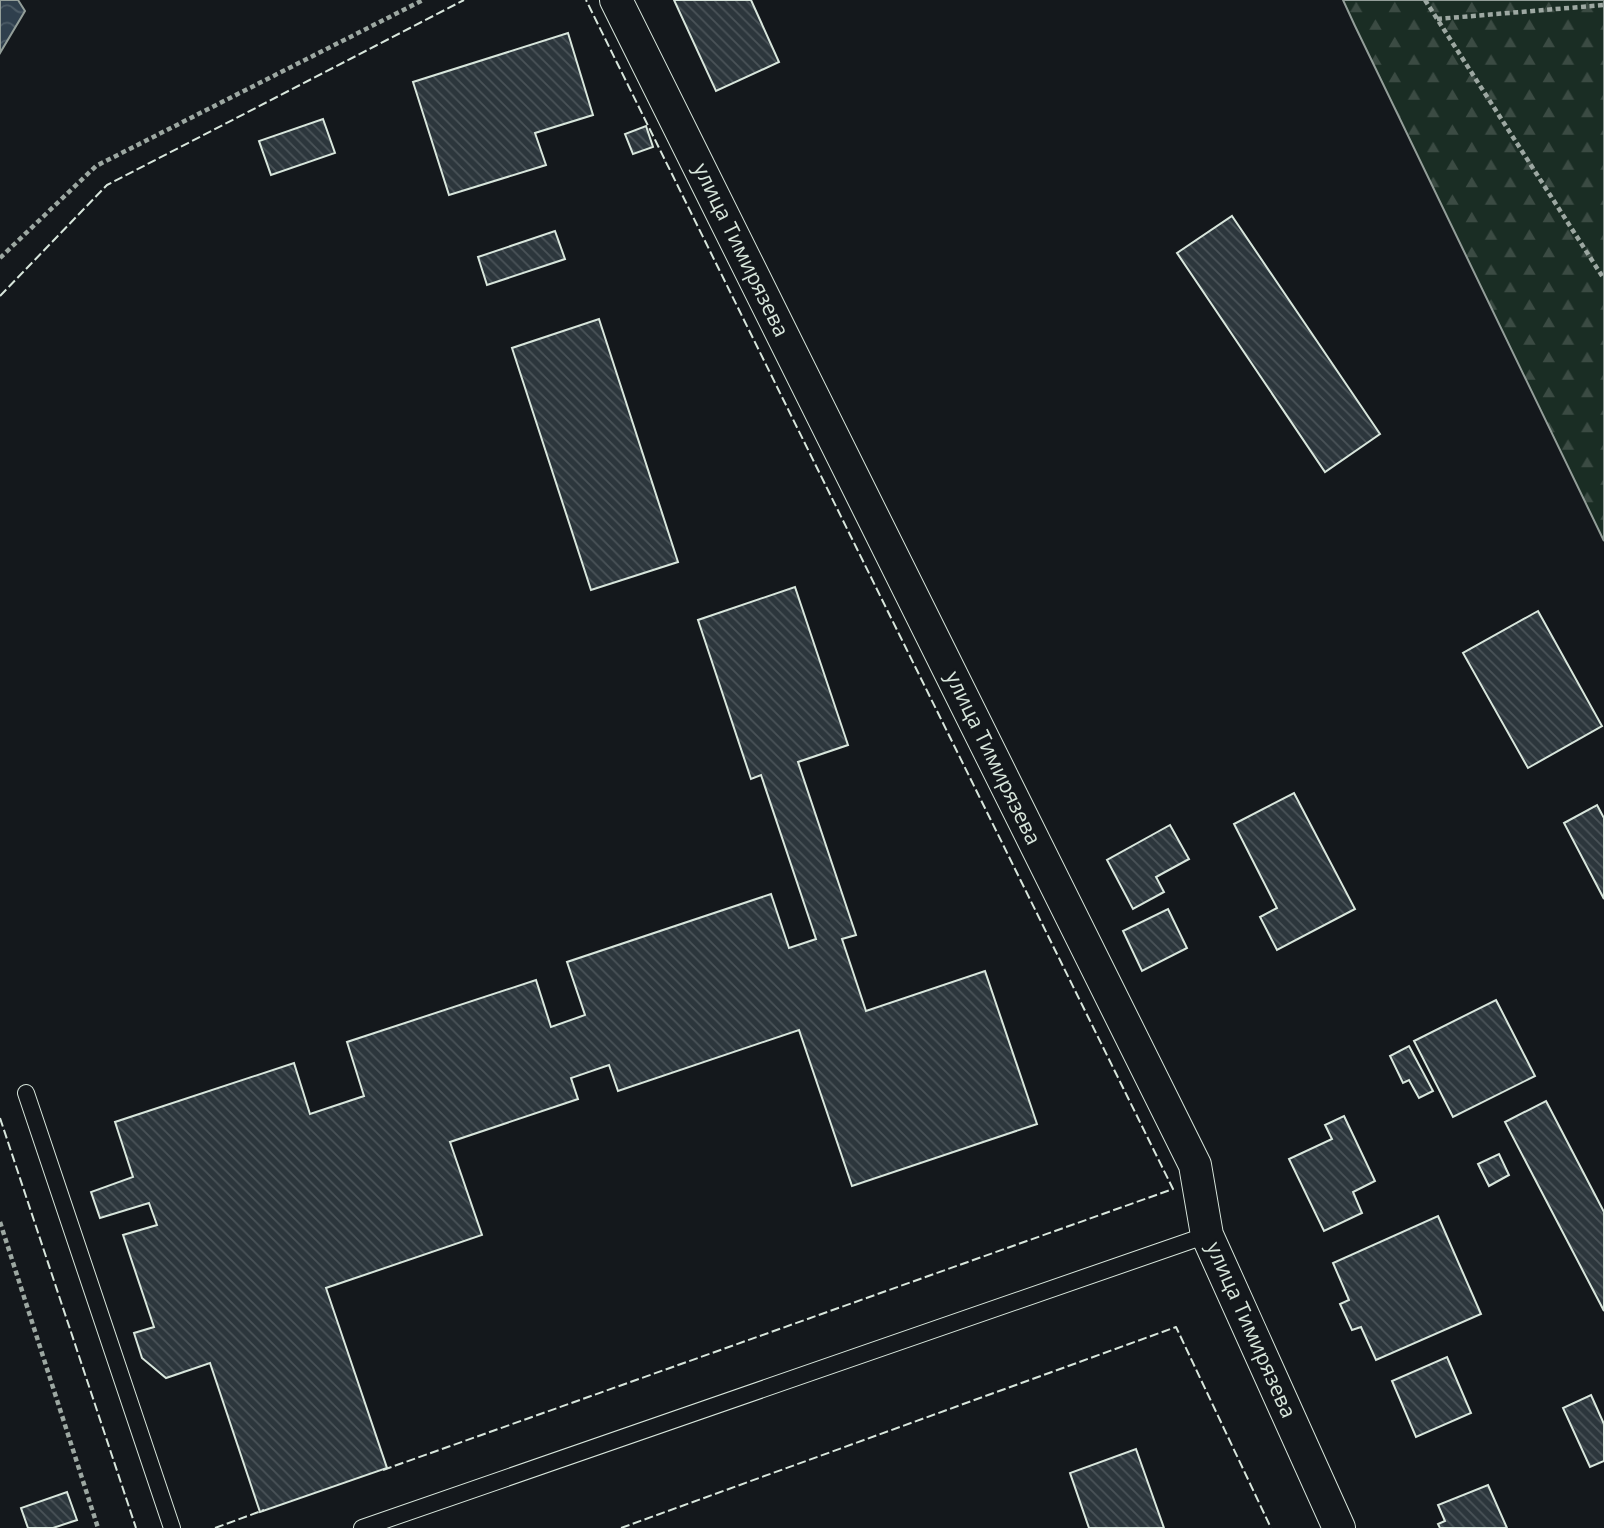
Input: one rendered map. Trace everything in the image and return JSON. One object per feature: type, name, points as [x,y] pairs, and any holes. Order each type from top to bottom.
[{"type":"street","name":"улица Тимирязева","points":[[616,0],[1195,1165],[1207,1235],[1339,1528]]},
{"type":"lane","points":[[26,1093],[172,1528]]},
{"type":"lane","points":[[362,1528],[1207,1235]]},
{"type":"path","points":[[0,258],[96,166],[423,0]]},
{"type":"path","points":[[1425,0],[1604,279]]},
{"type":"path","points":[[1437,19],[1604,5]]},
{"type":"path","points":[[0,1222],[99,1528]]},
{"type":"green space","points":[[1343,0],[1604,0],[1604,541],[1355,26]]},
{"type":"water","points":[[0,0],[18,0],[25,11],[0,53]]},
{"type":"building","points":[[674,0],[751,0],[779,62],[716,91]]},
{"type":"building","points":[[568,33],[593,115],[535,133],[546,165],[449,195],[413,82]]},
{"type":"building","points":[[323,119],[335,153],[271,175],[259,141]]},
{"type":"building","points":[[646,126],[653,147],[633,154],[625,134]]},
{"type":"building","points":[[1232,216],[1380,434],[1325,472],[1177,253]]},
{"type":"building","points":[[555,231],[565,259],[487,285],[478,257]]},
{"type":"building","points":[[599,319],[678,562],[591,590],[512,348]]},
{"type":"building","points":[[795,587],[848,745],[798,762],[856,935],[842,939],[866,1011],[985,971],[1037,1124],[852,1186],[799,1030],[618,1091],[609,1065],[571,1078],[578,1099],[450,1142],[482,1235],[326,1288],[387,1468],[260,1512],[210,1363],[166,1378],[142,1358],[134,1333],[154,1327],[123,1235],[157,1225],[149,1203],[100,1218],[91,1192],[133,1177],[115,1122],[294,1063],[310,1114],[364,1096],[347,1042],[536,980],[551,1027],[585,1015],[567,962],[771,894],[789,948],[816,939],[761,775],[751,779],[698,620]]},
{"type":"building","points":[[1538,611],[1602,726],[1528,768],[1463,653]]},
{"type":"building","points":[[1294,793],[1355,909],[1277,950],[1260,917],[1277,908],[1234,824]]},
{"type":"building","points":[[1597,805],[1604,818],[1604,899],[1564,823]]},
{"type":"building","points":[[1170,825],[1189,859],[1156,877],[1164,892],[1133,909],[1107,860]]},
{"type":"building","points":[[1168,909],[1187,948],[1142,971],[1123,931]]},
{"type":"building","points":[[1496,1000],[1535,1076],[1453,1117],[1414,1041]]},
{"type":"building","points":[[1409,1046],[1433,1091],[1419,1098],[1409,1080],[1403,1083],[1390,1056]]},
{"type":"building","points":[[1546,1101],[1604,1212],[1604,1311],[1505,1122]]},
{"type":"building","points":[[1344,1116],[1375,1181],[1353,1192],[1362,1213],[1324,1231],[1289,1159],[1332,1139],[1325,1125]]},
{"type":"building","points":[[1499,1154],[1509,1175],[1489,1186],[1478,1164]]},
{"type":"building","points":[[1438,1216],[1481,1314],[1376,1360],[1361,1327],[1352,1330],[1340,1304],[1349,1300],[1333,1263]]},
{"type":"building","points":[[1447,1357],[1471,1413],[1416,1437],[1392,1381]]},
{"type":"building","points":[[1591,1395],[1604,1424],[1604,1461],[1590,1467],[1563,1408]]},
{"type":"building","points":[[1136,1449],[1164,1528],[1089,1528],[1070,1473]]},
{"type":"building","points":[[1488,1485],[1507,1528],[1440,1528],[1438,1524],[1445,1521],[1438,1505]]},
{"type":"building","points":[[67,1492],[77,1520],[53,1528],[28,1528],[21,1508]]},
{"type":"fence","points":[[0,296],[107,185],[464,0]]},
{"type":"fence","points":[[383,1470],[1173,1189],[586,0]]},
{"type":"fence","points":[[0,1118],[136,1528]]},
{"type":"fence","points":[[621,1528],[1176,1327],[1271,1528]]},
{"type":"fence","points":[[215,1528],[264,1510]]}]
